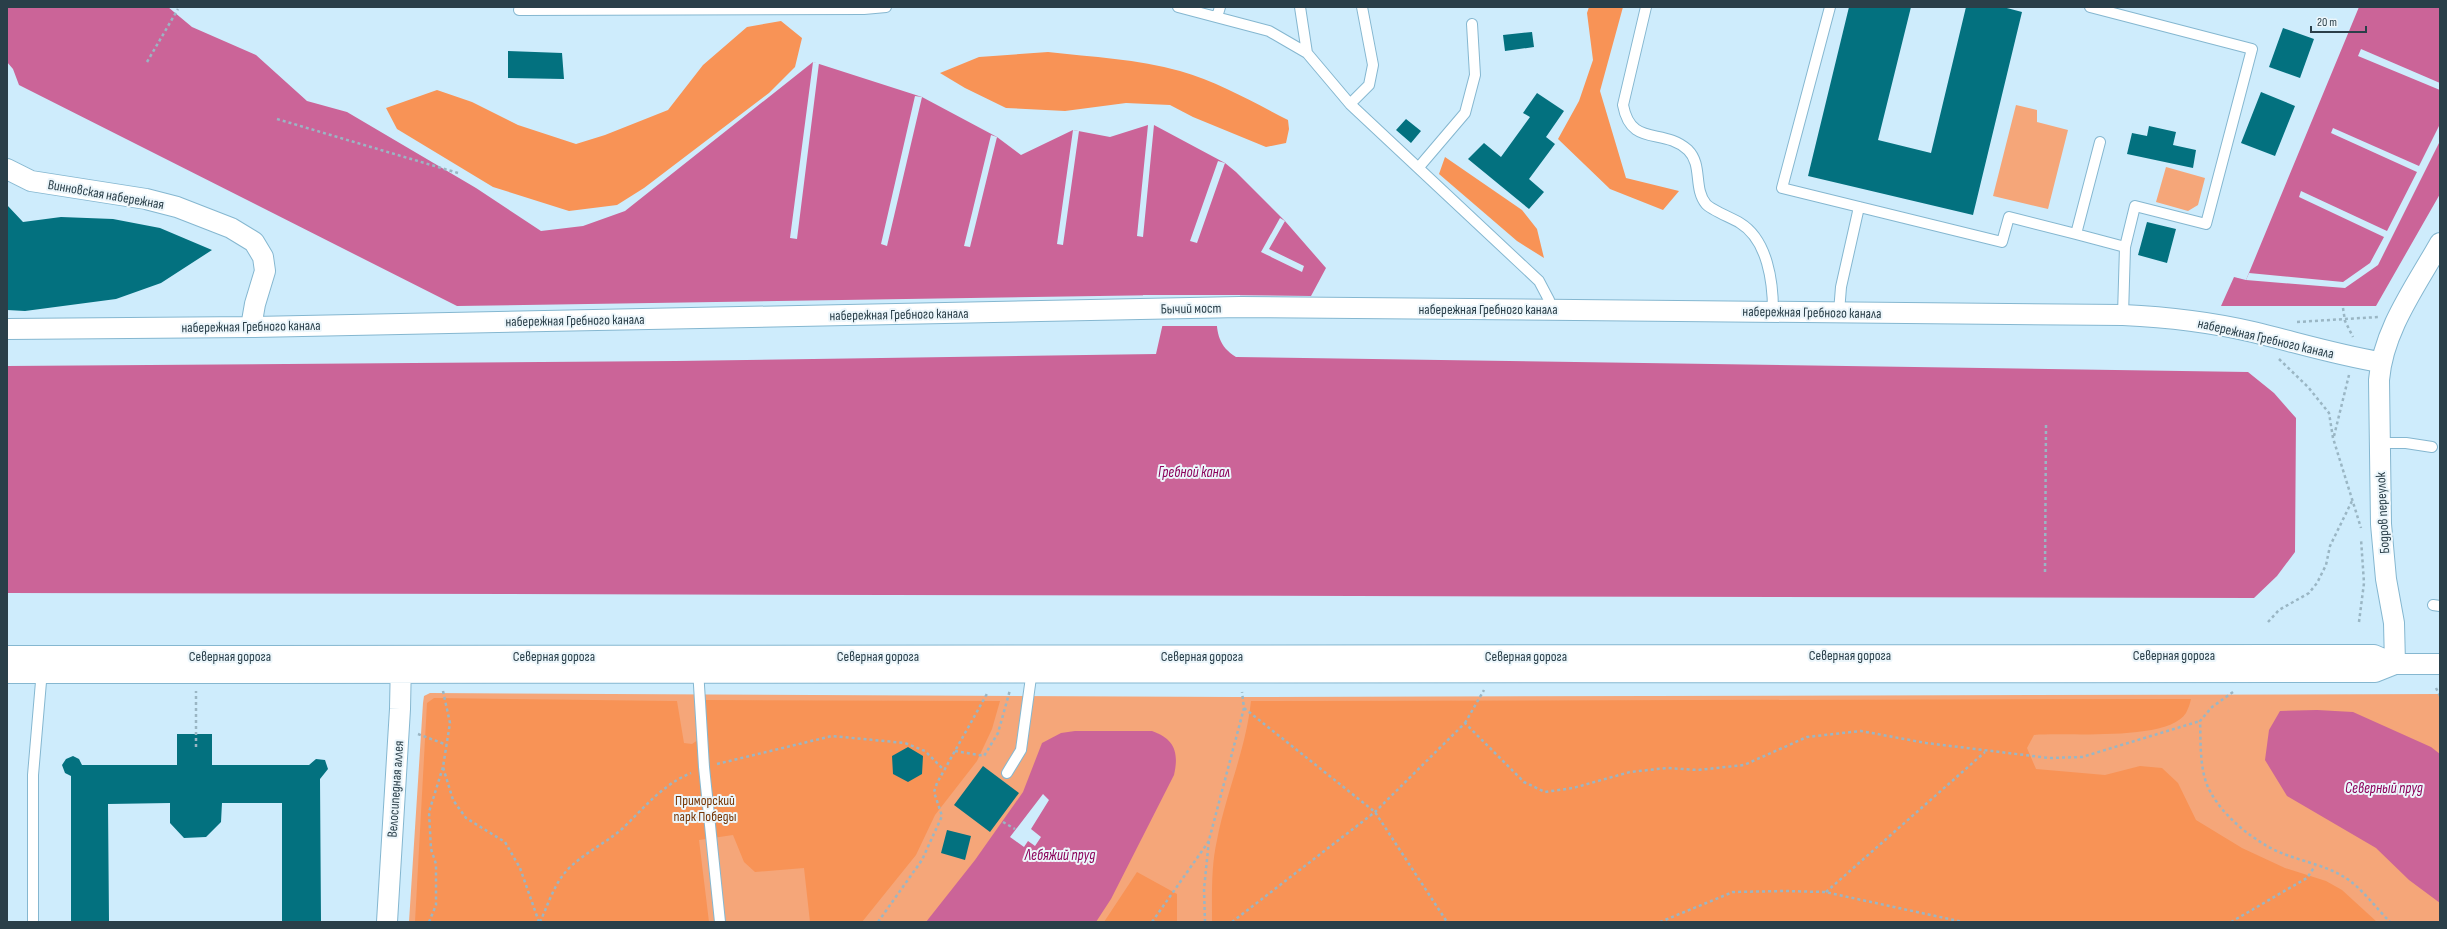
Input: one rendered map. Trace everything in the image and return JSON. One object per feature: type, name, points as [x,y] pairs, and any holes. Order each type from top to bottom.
[{"type":"street","name":"Винновская набережная","points":[[7,169],[31,181],[146,199],[177,207],[231,228],[254,242],[263,257],[265,271],[255,304],[251,327]]},
{"type":"street","name":"Бодров переулок","points":[[2395,664],[2394,622],[2386,579],[2381,524],[2380,362],[2384,348],[2400,315],[2440,244]]},
{"type":"street","name":"набережная Гребного канала","points":[[1240,307],[2123,315],[2206,323],[2252,332],[2353,358],[2380,362]]},
{"type":"street","name":"Бычий мост","points":[[1143,309],[1240,307]]},
{"type":"street","name":"набережная Гребного канала","points":[[7,329],[251,327],[1143,309]]},
{"type":"street","name":"Северная дорога","points":[[7,656],[42,664],[1032,664],[2374,655],[2395,664],[2440,664]]},
{"type":"street","name":"Северная дорога","points":[[7,673],[42,664]]},
{"type":"street","name":"Велосипедная аллея","points":[[387,922],[401,664]]},
{"type":"lane","points":[[518,10],[886,7]]},
{"type":"lane","points":[[1178,7],[1219,12],[1269,31],[1307,54],[1350,104],[1539,280],[1549,300],[1550,309]]},
{"type":"lane","points":[[1300,7],[1307,54]]},
{"type":"lane","points":[[1350,104],[1369,85],[1372,65],[1362,7]]},
{"type":"lane","points":[[1646,7],[1623,105],[1626,120],[1635,131],[1673,141],[1688,150],[1697,163],[1700,194],[1706,205],[1742,224],[1756,240],[1771,279],[1773,311]]},
{"type":"lane","points":[[1830,7],[1782,188],[2002,242],[2009,217],[2125,247]]},
{"type":"lane","points":[[2090,7],[2252,48],[2206,224],[2135,206],[2125,247],[2123,315]]},
{"type":"lane","points":[[1419,167],[1465,113],[1475,75],[1472,24]]},
{"type":"lane","points":[[2076,234],[2100,142]]},
{"type":"lane","points":[[1839,312],[1841,287],[1859,207]]},
{"type":"lane","points":[[2380,443],[2406,443],[2432,447]]},
{"type":"lane","points":[[33,922],[33,775],[42,664]]},
{"type":"lane","points":[[698,664],[704,767],[720,922]]},
{"type":"lane","points":[[1008,774],[1021,750],[1032,664]]},
{"type":"path","points":[[147,62],[178,9]]},
{"type":"path","points":[[277,119],[458,173]]},
{"type":"path","points":[[2343,308],[2345,321],[2354,339]]},
{"type":"path","points":[[2292,323],[2345,321],[2400,315]]},
{"type":"path","points":[[2276,357],[2308,387],[2329,413],[2333,438],[2361,526],[2364,583],[2359,622]]},
{"type":"path","points":[[2333,438],[2350,369]]},
{"type":"path","points":[[2045,572],[2046,425]]},
{"type":"path","points":[[2268,622],[2279,610],[2309,593],[2317,583],[2326,565],[2330,546],[2352,500]]},
{"type":"path","points":[[196,687],[196,747]]},
{"type":"path","points":[[429,922],[436,905],[436,864],[431,849],[429,812],[443,767],[450,723],[442,688]]},
{"type":"path","points":[[2436,688],[2440,696]]},
{"type":"path","points":[[878,922],[922,860],[942,816],[934,792],[944,770],[989,689]]},
{"type":"path","points":[[1205,922],[1204,889],[1209,840],[1244,708],[1241,689]]},
{"type":"path","points":[[1465,723],[1524,782],[1545,792],[1574,788],[1630,772],[1667,768],[1698,770],[1744,765],[1807,737],[1861,731],[1985,752],[2049,758],[2082,757],[2200,721],[2212,707],[2237,689]]},
{"type":"path","points":[[955,751],[984,756],[998,733],[1010,690]]},
{"type":"path","points":[[1232,922],[1375,812],[1465,723],[1484,690]]},
{"type":"path","points":[[1244,708],[1375,812],[1447,922]]},
{"type":"path","points":[[2200,721],[2202,765],[2210,792],[2226,813],[2247,832],[2277,851],[2332,871],[2346,878],[2390,922]]},
{"type":"path","points":[[414,732],[447,745]]},
{"type":"path","points":[[540,922],[563,876],[592,848],[622,828],[650,800],[676,779],[704,767],[832,736],[905,742],[925,751],[944,770]]},
{"type":"path","points":[[1825,892],[1985,752]]},
{"type":"path","points":[[443,767],[452,800],[466,818],[505,842],[520,868],[540,922]]},
{"type":"path","points":[[1003,822],[1015,829]]},
{"type":"path","points":[[1152,922],[1209,840]]},
{"type":"path","points":[[2232,922],[2307,878],[2315,866]]},
{"type":"path","points":[[1660,922],[1733,892],[1825,892],[1963,922]]},
{"type":"green space","points":[[1589,7],[1623,7],[1600,91],[1626,178],[1679,191],[1663,210],[1610,189],[1558,139],[1579,101],[1593,60],[1587,13]]},
{"type":"green space","points":[[781,21],[802,38],[795,67],[769,93],[644,188],[617,205],[569,211],[493,187],[397,129],[386,108],[437,90],[472,102],[518,125],[576,144],[605,135],[668,110],[703,65],[747,27]]},
{"type":"green space","points":[[1048,52],[1148,64],[1180,71],[1208,81],[1288,120],[1289,129],[1286,143],[1266,147],[1193,117],[1170,105],[1126,103],[1065,111],[1006,108],[965,88],[940,73],[979,57]]},
{"type":"green space","points":[[2016,105],[2037,110],[2037,122],[2068,130],[2048,209],[1993,196]]},
{"type":"green space","points":[[1445,157],[1522,210],[1537,229],[1544,258],[1517,241],[1439,174]]},
{"type":"green space","points":[[2166,167],[2205,178],[2198,205],[2188,211],[2156,202]]},
{"type":"green space","name":"Приморский парк Победы","points":[[430,693],[1232,697],[2440,694],[2440,922],[409,922],[423,703],[424,696]]},
{"type":"green space","points":[[434,698],[677,701],[684,743],[692,744],[704,736],[705,700],[1000,701],[992,729],[977,761],[935,815],[916,855],[862,922],[810,922],[804,868],[755,872],[744,862],[733,835],[699,840],[709,922],[415,922],[427,703]]},
{"type":"green space","points":[[2191,699],[2186,713],[2176,722],[2159,728],[2115,734],[2034,735],[2027,748],[2036,769],[2105,775],[2140,766],[2162,768],[2178,783],[2196,820],[2242,848],[2285,868],[2326,881],[2342,890],[2377,922],[1212,922],[1212,881],[1215,850],[1225,805],[1245,736],[1251,701]]},
{"type":"green space","points":[[1137,872],[1177,894],[1177,922],[1104,922]]},
{"type":"water","name":"Гребной канал","points":[[7,7],[168,7],[192,27],[256,55],[307,101],[347,112],[476,188],[541,231],[583,226],[625,211],[813,62],[922,97],[997,137],[1021,155],[1073,130],[1110,137],[1148,125],[1154,125],[1225,163],[1236,172],[1285,221],[1326,268],[1311,296],[1217,295],[1217,322],[1219,338],[1228,351],[1236,357],[2248,372],[2274,393],[2296,418],[2295,552],[2277,576],[2254,598],[7,593],[7,366],[676,361],[1156,354],[1163,323],[1164,295],[457,306],[19,85],[13,69],[7,62]]},
{"type":"water","points":[[2359,7],[2440,7],[2440,194],[2376,306],[2221,306],[2234,277],[2246,280]]},
{"type":"water","name":"Северный пруд","points":[[2317,710],[2353,712],[2431,747],[2440,754],[2440,903],[2409,880],[2376,848],[2287,796],[2265,760],[2269,730],[2280,711]]},
{"type":"water","name":"Лебяжий пруд","points":[[1075,731],[1152,731],[1166,738],[1174,748],[1176,760],[1174,775],[1111,899],[1096,922],[926,922],[975,860],[1023,792],[1042,743],[1061,733]]},
{"type":"pier","points":[[2361,49],[2440,83],[2440,90],[2358,56]]},
{"type":"pier","points":[[813,62],[819,63],[797,239],[790,238]]},
{"type":"pier","points":[[915,96],[922,97],[887,246],[881,244]]},
{"type":"pier","points":[[2440,124],[2440,141],[2378,265],[2345,288],[2246,280],[2249,273],[2343,282],[2370,263],[2384,237],[2299,197],[2301,191],[2387,231],[2417,172],[2331,133],[2333,128],[2419,166]]},
{"type":"pier","points":[[1148,125],[1154,125],[1143,237],[1137,236]]},
{"type":"pier","points":[[1073,130],[1079,131],[1063,245],[1057,244]]},
{"type":"pier","points":[[991,135],[997,137],[970,247],[964,246]]},
{"type":"pier","points":[[1218,161],[1225,163],[1197,243],[1190,241]]},
{"type":"pier","points":[[1280,218],[1285,221],[1269,249],[1304,266],[1302,272],[1261,252]]},
{"type":"pier","points":[[1143,295],[1240,295],[1240,297],[1219,297],[1220,326],[1161,326],[1162,297],[1143,297]]},
{"type":"pier","points":[[1043,794],[1049,800],[1031,829],[1041,837],[1035,846],[1028,841],[1024,847],[1010,837]]},
{"type":"building","points":[[1849,7],[1911,7],[1878,140],[1931,153],[1966,7],[2003,7],[2022,12],[1973,215],[1808,176]]},
{"type":"building","points":[[2283,28],[2314,39],[2300,78],[2269,67]]},
{"type":"building","points":[[1532,32],[1534,47],[1505,51],[1503,35]]},
{"type":"building","points":[[508,51],[562,53],[564,79],[508,78]]},
{"type":"building","points":[[2261,92],[2295,106],[2275,156],[2241,143]]},
{"type":"building","points":[[1537,93],[1564,111],[1546,137],[1555,144],[1529,179],[1544,192],[1529,209],[1468,159],[1484,143],[1501,157],[1530,117],[1523,113]]},
{"type":"building","points":[[1406,119],[1421,131],[1411,143],[1396,130]]},
{"type":"building","points":[[2149,126],[2176,132],[2173,145],[2196,150],[2193,168],[2127,154],[2132,133],[2147,136]]},
{"type":"building","points":[[7,205],[23,222],[61,217],[113,219],[160,228],[212,250],[161,283],[116,299],[25,311],[7,310]]},
{"type":"building","points":[[2147,222],[2176,229],[2167,263],[2138,255]]},
{"type":"building","points":[[177,734],[212,734],[212,765],[309,765],[316,759],[325,760],[328,769],[320,779],[321,922],[282,922],[282,803],[222,803],[221,822],[206,837],[184,838],[170,823],[170,803],[108,804],[109,922],[71,922],[71,776],[65,773],[62,765],[66,759],[73,756],[79,759],[82,765],[177,765]]},
{"type":"building","points":[[908,747],[923,756],[922,774],[908,782],[893,774],[892,756]]},
{"type":"building","points":[[983,766],[1019,793],[990,832],[954,805]]},
{"type":"building","points":[[947,830],[971,836],[965,860],[941,853]]}]
